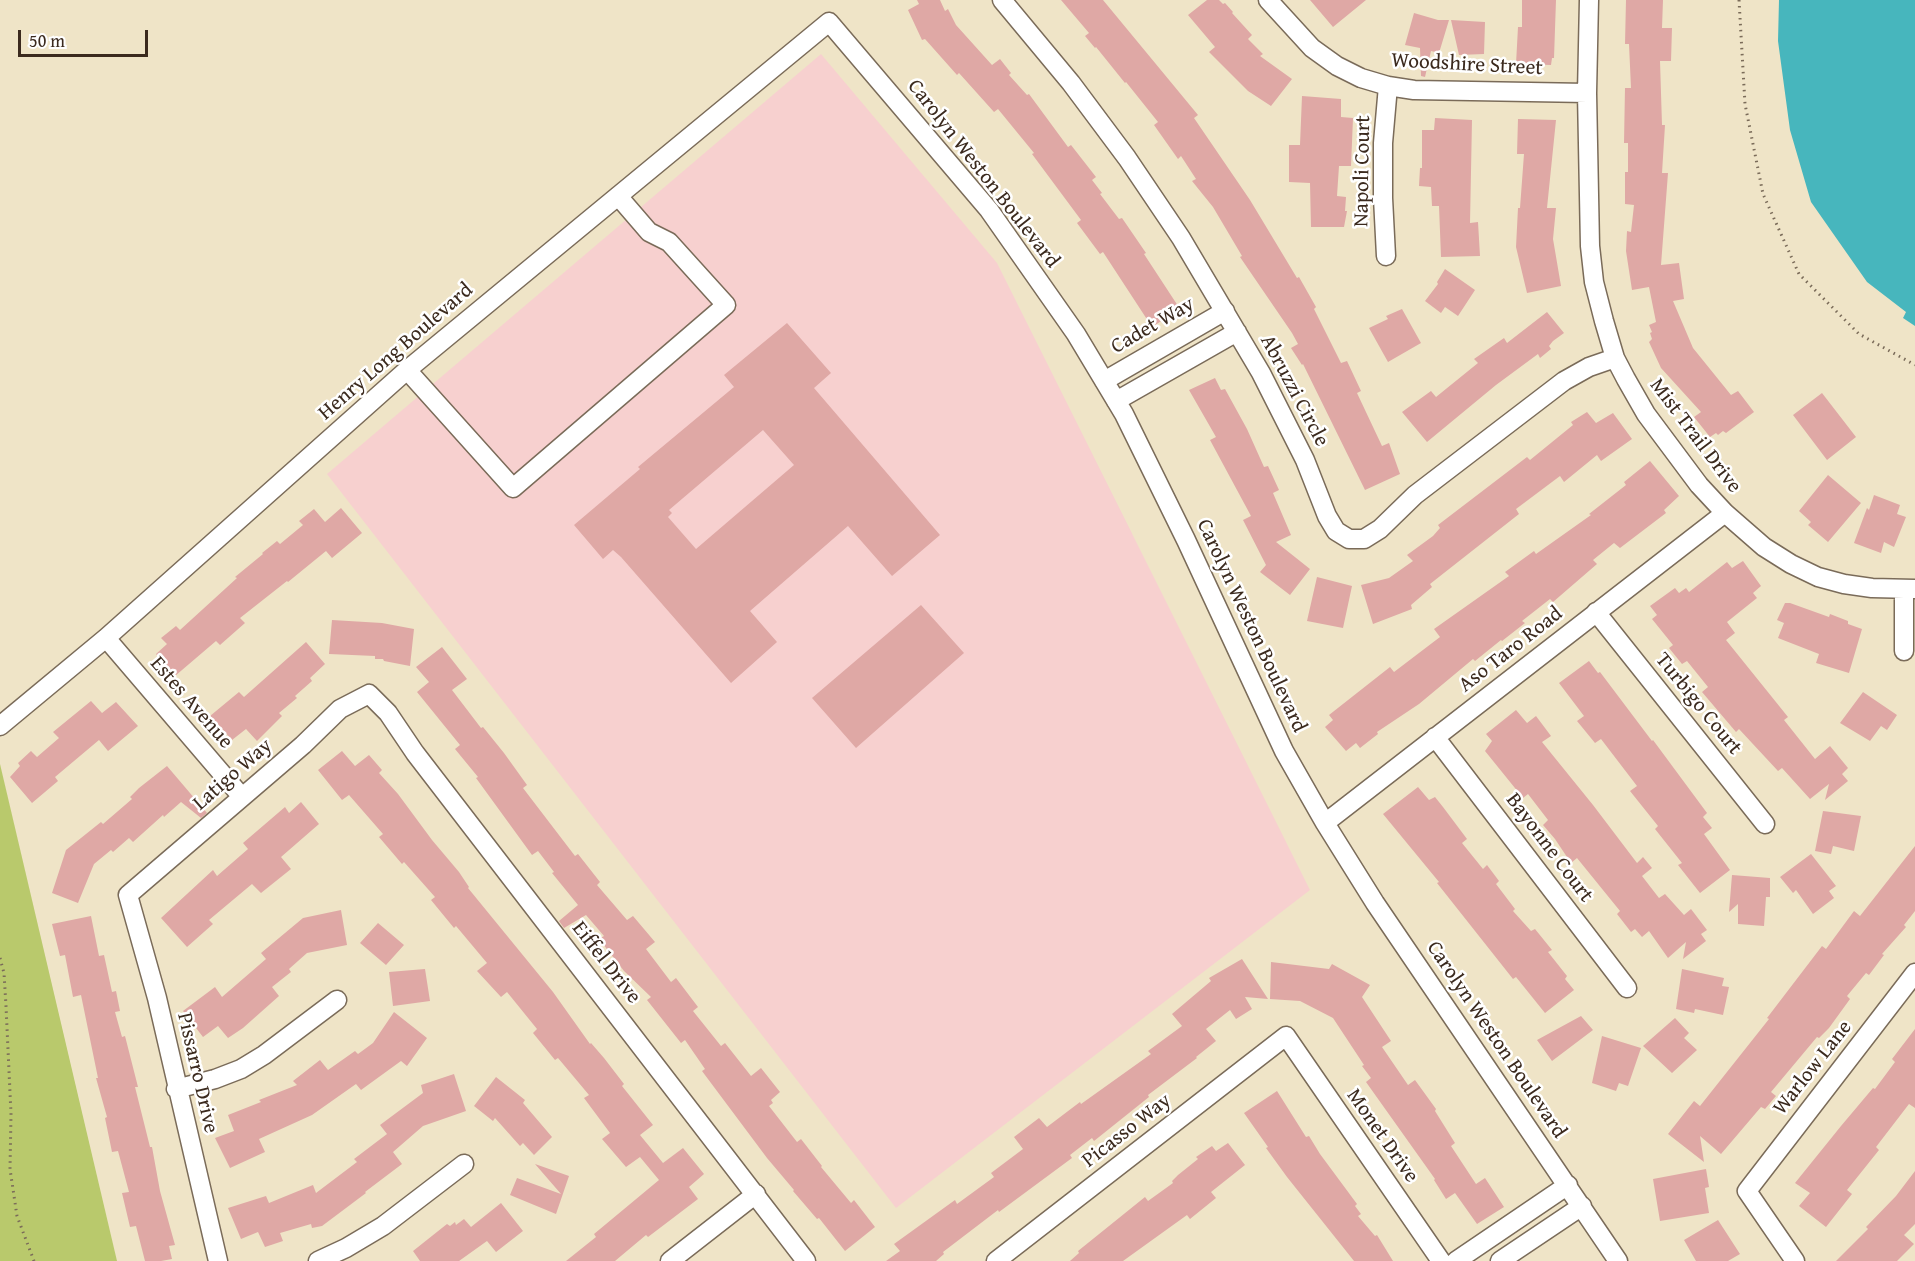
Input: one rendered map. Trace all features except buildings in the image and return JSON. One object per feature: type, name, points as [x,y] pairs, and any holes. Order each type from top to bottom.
[{"type":"street","name":"Abruzzi Circle","points":[[1002,0],[1071,83],[1127,158],[1181,238],[1238,332],[1305,460],[1327,516],[1336,531],[1349,538],[1364,539],[1380,529],[1415,495],[1564,381],[1589,367],[1615,358]]},
{"type":"street","name":"Woodshire Street","points":[[1268,0],[1312,48],[1337,66],[1361,78],[1388,86],[1414,90],[1587,93]]},
{"type":"street","name":"Mist Trail Drive","points":[[1589,0],[1587,93],[1590,246],[1594,282],[1615,358],[1646,414],[1699,485],[1725,513],[1764,547],[1818,577],[1872,588],[1909,589]]},
{"type":"street","name":"Henry Long Boulevard","points":[[0,726],[106,638],[407,370],[830,22]]},
{"type":"street","name":"Carolyn Weston Boulevard","points":[[830,22],[989,210],[1076,334],[1116,401],[1186,540],[1284,751],[1325,822],[1375,903],[1618,1261]]},
{"type":"street","name":"Napoli Court","points":[[1386,256],[1383,176],[1388,86]]},
{"type":"street","points":[[407,370],[513,488],[726,305],[669,242],[649,232],[618,196]]},
{"type":"street","name":"Cadet Way","points":[[1104,381],[1225,310]]},
{"type":"street","points":[[1116,401],[1238,332]]},
{"type":"street","name":"Aso Taro Road","points":[[1325,822],[1725,513]]},
{"type":"street","points":[[1904,651],[1909,589]]},
{"type":"street","name":"Turbigo Court","points":[[1596,612],[1765,824]]},
{"type":"street","name":"Estes Avenue","points":[[106,638],[242,797]]},
{"type":"street","name":"Latigo Way","points":[[128,895],[303,745],[340,709],[369,694]]},
{"type":"street","name":"Eiffel Drive","points":[[369,694],[388,713],[422,762],[806,1261]]},
{"type":"street","name":"Bayonne Court","points":[[1435,737],[1627,988]]},
{"type":"street","name":"Pissarro Drive","points":[[128,895],[157,998],[176,1089],[218,1261]]},
{"type":"street","name":"Warlow Lane","points":[[1795,1261],[1747,1191],[1915,973]]},
{"type":"street","points":[[176,1089],[215,1079],[241,1069],[264,1055],[337,1000]]},
{"type":"street","name":"Picasso Way","points":[[996,1261],[1286,1036]]},
{"type":"street","name":"Monet Drive","points":[[1286,1036],[1441,1261]]},
{"type":"street","points":[[318,1261],[346,1248],[383,1226],[464,1164]]},
{"type":"street","points":[[1456,1261],[1568,1185]]},
{"type":"street","points":[[670,1261],[756,1194]]},
{"type":"street","points":[[1500,1261],[1582,1206]]},
{"type":"path","points":[[1739,0],[1745,104],[1763,194],[1799,274],[1859,334],[1915,365]]},
{"type":"path","points":[[0,958],[4,973],[7,1018],[11,1114],[10,1169],[18,1216],[34,1261]]},
{"type":"shaded area","points":[[821,54],[997,263],[1310,890],[896,1208],[327,474]]},
{"type":"green space","points":[[0,764],[117,1261],[0,1261]]},
{"type":"water","points":[[1779,0],[1915,0],[1915,326],[1903,318],[1906,312],[1867,282],[1811,202],[1790,130],[1778,41]]}]
